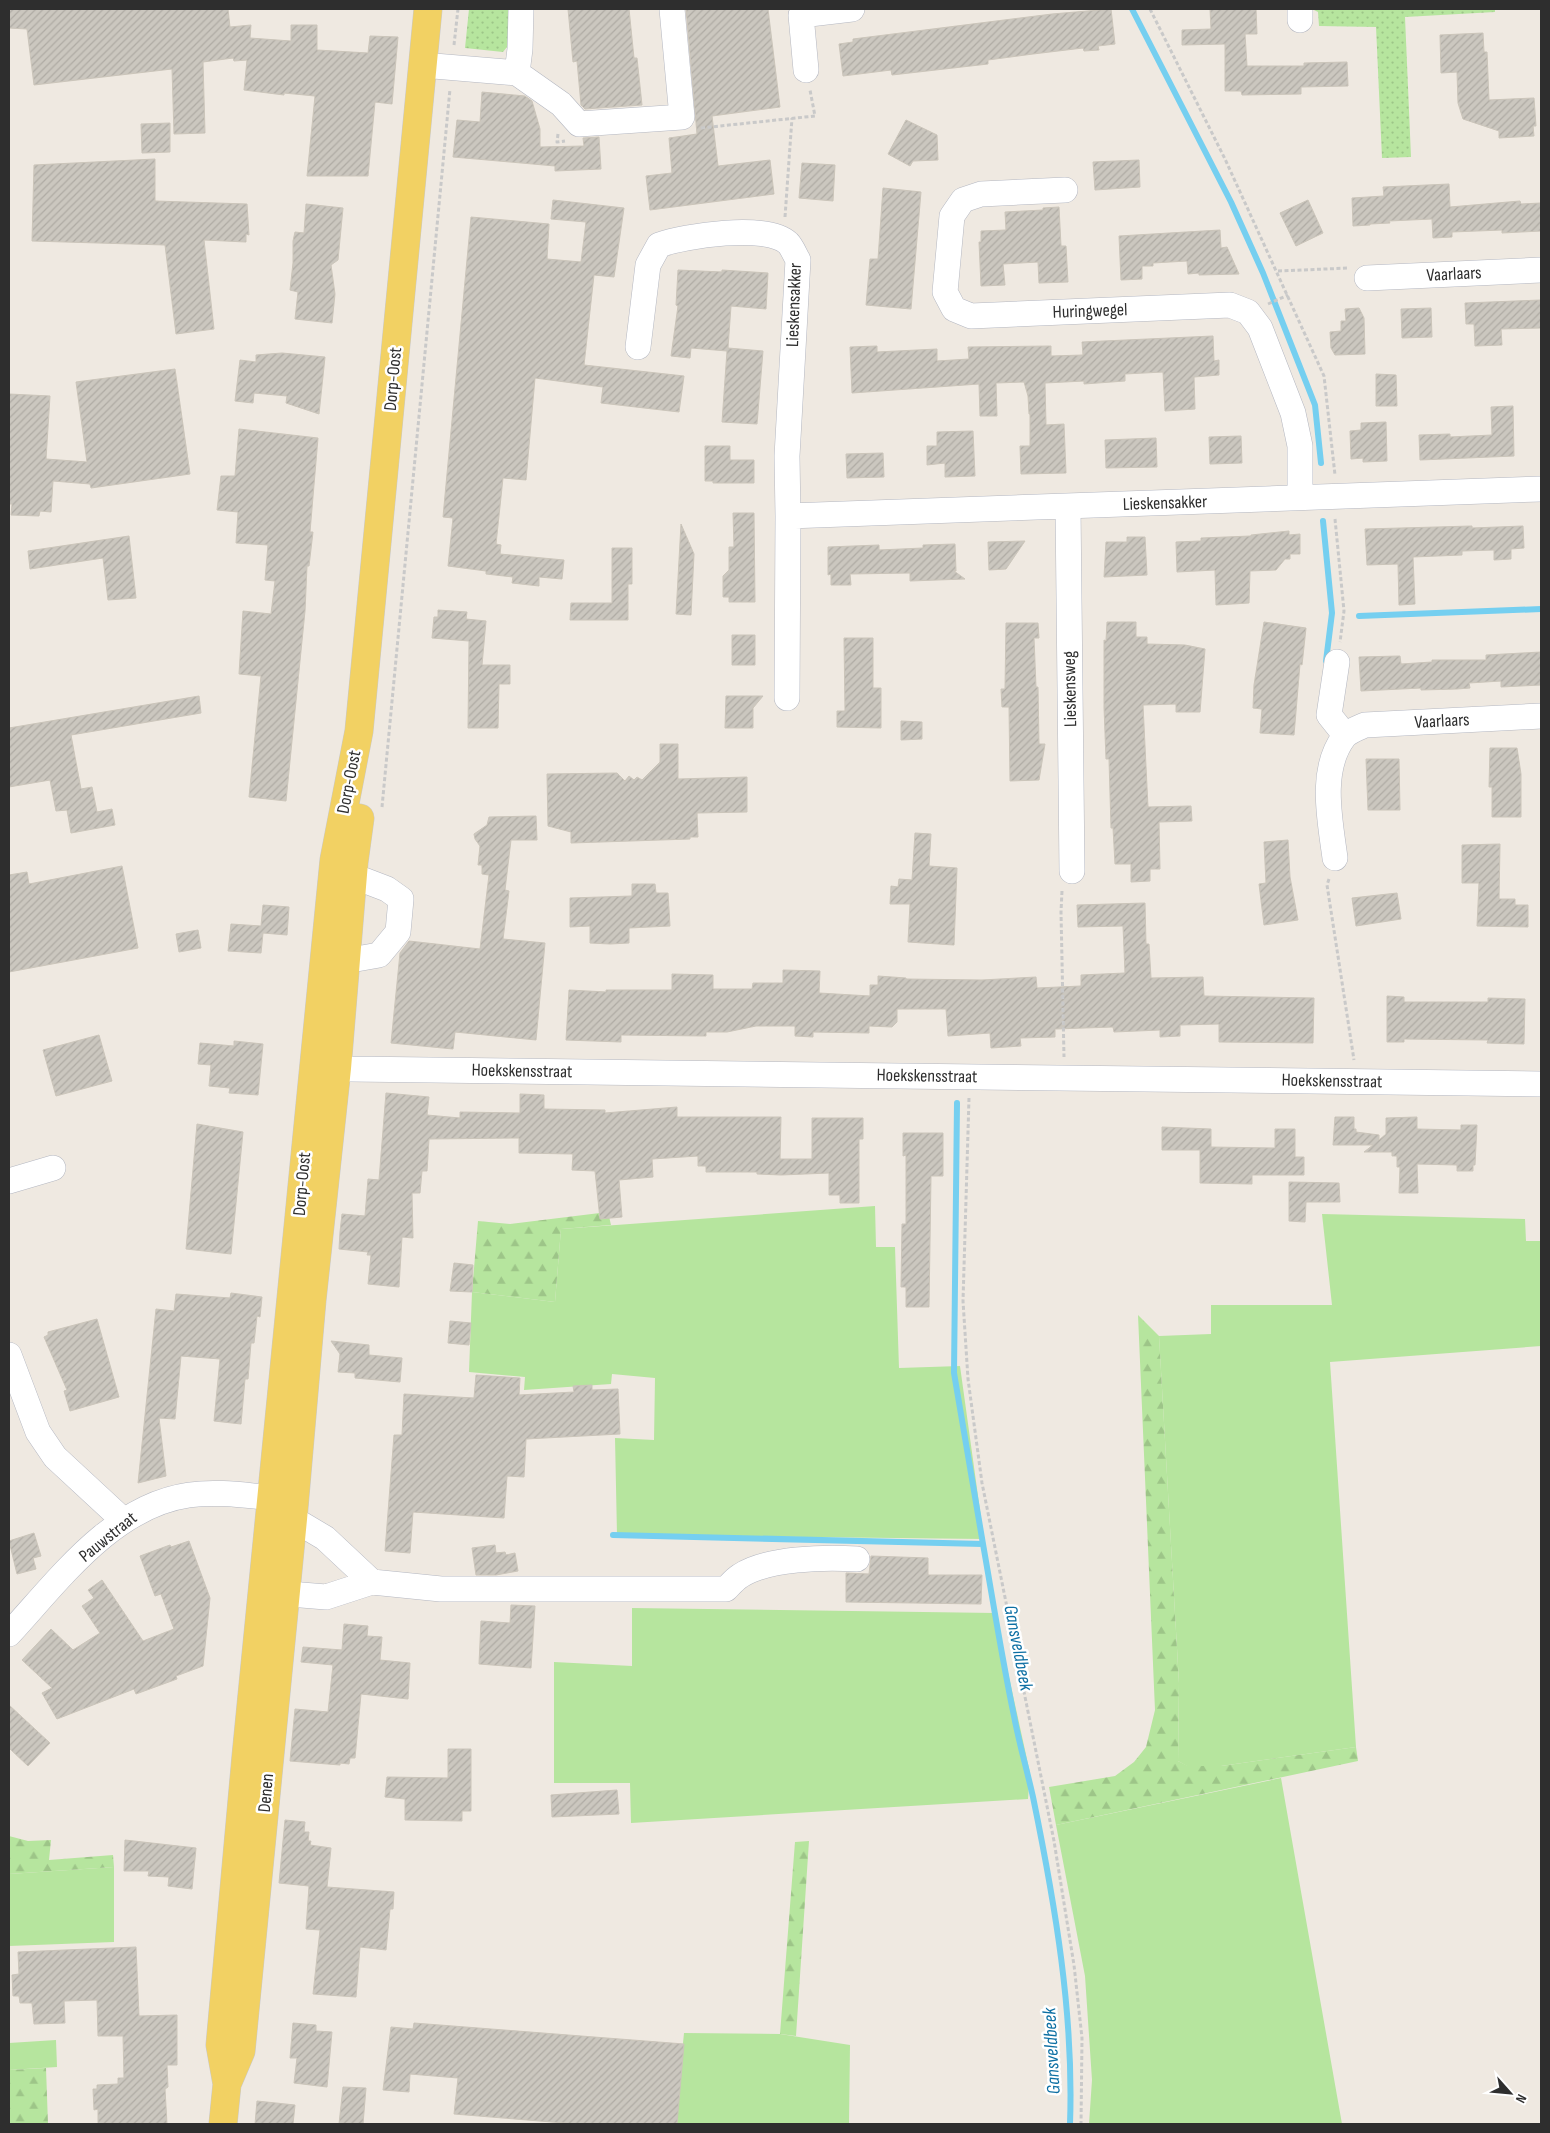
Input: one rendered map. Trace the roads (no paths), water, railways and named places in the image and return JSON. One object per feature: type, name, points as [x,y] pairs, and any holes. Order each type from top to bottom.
[{"type":"main road","name":"Dorp-Oost","points":[[428,9],[441,67]]},
{"type":"main road","name":"Dorp-Oost","points":[[286,1505],[312,1300],[325,1067],[347,866],[374,723],[441,67],[444,9]]},
{"type":"main road","name":"Dorp-Oost","points":[[325,1067],[345,961],[347,866]]},
{"type":"main road","name":"Denen","points":[[223,2124],[227,2084],[241,2051],[274,1592],[286,1505]]},
{"type":"street","points":[[517,72],[521,9]]},
{"type":"street","points":[[441,67],[517,72],[561,104],[579,124],[682,117],[672,9]]},
{"type":"street","points":[[806,70],[801,15],[852,9]]},
{"type":"street","name":"Huringwegel","points":[[1064,190],[981,194],[963,200],[952,216],[945,292],[954,309],[971,316],[1230,305],[1248,312],[1260,328],[1293,413],[1300,446],[1300,497]]},
{"type":"street","name":"Lieskensakker","points":[[638,347],[648,265],[659,245],[678,238],[739,232],[771,236],[789,243],[798,260],[787,456],[787,698]]},
{"type":"street","name":"Vaarlaars","points":[[1367,278],[1541,270]]},
{"type":"street","name":"Lieskensakker","points":[[788,516],[1541,490]]},
{"type":"street","name":"Lieskensweg","points":[[1068,507],[1072,871]]},
{"type":"street","points":[[1335,858],[1328,808],[1331,760],[1345,735],[1329,715],[1337,662]]},
{"type":"street","name":"Vaarlaars","points":[[1345,735],[1365,725],[1541,716]]},
{"type":"street","points":[[345,961],[379,955],[398,932],[401,899],[388,889],[347,866]]},
{"type":"street","name":"Hoekskensstraat","points":[[325,1067],[1541,1084]]},
{"type":"street","points":[[9,1181],[53,1168]]},
{"type":"street","points":[[9,1355],[38,1432],[54,1456],[123,1520]]},
{"type":"street","name":"Pauwstraat","points":[[9,1634],[89,1548],[123,1520],[144,1508],[165,1500],[190,1495],[223,1494],[286,1505]]},
{"type":"street","points":[[286,1505],[372,1582]]},
{"type":"street","points":[[274,1592],[326,1596],[372,1582],[441,1589],[726,1589],[740,1576],[763,1565],[831,1557],[857,1559]]},
{"type":"waterway","points":[[1132,9],[1231,202],[1263,273],[1315,405],[1321,463]]},
{"type":"waterway","points":[[1323,521],[1332,613],[1326,661]]},
{"type":"waterway","points":[[1359,616],[1541,609]]},
{"type":"waterway","points":[[957,1103],[954,1373],[983,1544]]},
{"type":"waterway","name":"Gansveldbeek","points":[[613,1535],[983,1544],[1018,1736],[1033,1797],[1049,1878],[1066,2000],[1069,2042],[1070,2124]]}]
